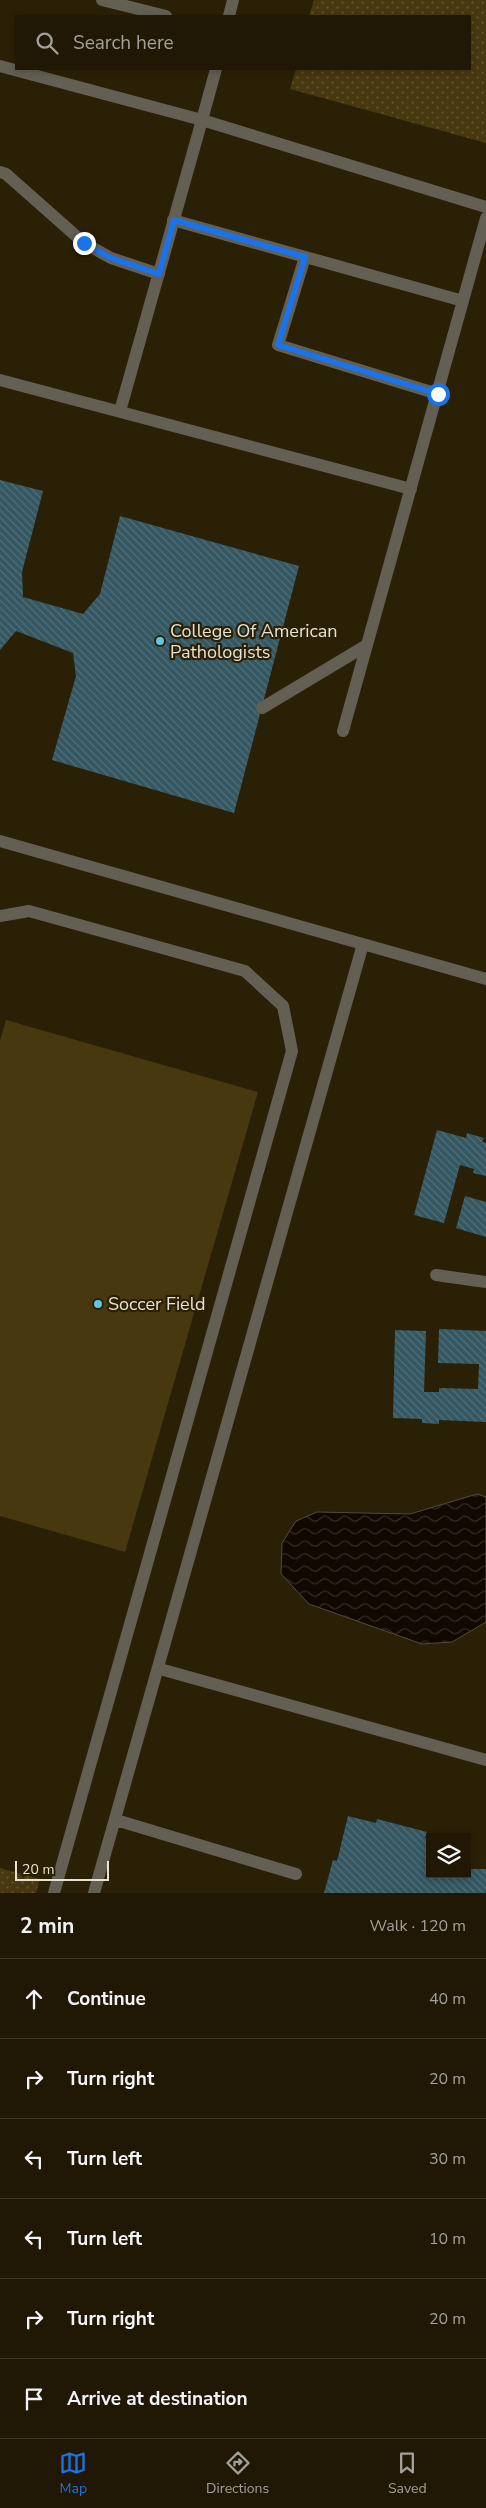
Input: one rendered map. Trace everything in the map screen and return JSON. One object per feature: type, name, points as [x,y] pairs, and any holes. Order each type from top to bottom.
[{"type":"lane","points":[[102,0],[162,15]]},
{"type":"lane","points":[[229,15],[233,0]]},
{"type":"lane","points":[[0,66],[202,120],[486,206]]},
{"type":"lane","points":[[120,411],[216,70]]},
{"type":"lane","points":[[0,172],[6,174],[84,243],[111,258],[159,274]]},
{"type":"lane","points":[[343,731],[486,218]]},
{"type":"lane","points":[[174,220],[463,301]]},
{"type":"lane","points":[[305,257],[278,345],[438,394]]},
{"type":"lane","points":[[0,380],[411,489]]},
{"type":"lane","points":[[262,708],[367,645]]},
{"type":"lane","points":[[0,841],[486,979]]},
{"type":"lane","points":[[0,916],[29,911],[245,971],[283,1006],[292,1051],[54,1893]]},
{"type":"lane","points":[[94,1893],[160,1669],[364,944]]},
{"type":"lane","points":[[436,1275],[486,1282]]},
{"type":"lane","points":[[160,1669],[486,1760]]},
{"type":"lane","points":[[486,1765],[486,1772]]},
{"type":"lane","points":[[116,1820],[296,1874]]},
{"type":"shaded area","points":[[314,0],[486,0],[486,143],[290,89],[296,70],[471,70],[471,15],[309,15]]},
{"type":"shaded area","name":"Soccer Field","points":[[6,1020],[258,1092],[125,1552],[0,1516],[0,1041]]},
{"type":"shaded area","points":[[0,1868],[40,1879],[36,1893],[0,1893]]},
{"type":"water","points":[[477,1494],[486,1497],[486,1622],[452,1642],[422,1644],[309,1604],[281,1574],[282,1543],[296,1521],[317,1512],[410,1514]]},
{"type":"building","name":"College Of American Pathologists","points":[[0,480],[43,491],[22,572],[23,597],[83,614],[100,594],[120,516],[299,566],[234,813],[52,760],[76,676],[73,653],[16,631],[0,650]]},
{"type":"building","points":[[437,1130],[466,1138],[467,1133],[484,1138],[482,1142],[486,1143],[486,1176],[473,1173],[474,1169],[460,1165],[444,1223],[414,1215]]},
{"type":"building","points":[[465,1196],[486,1202],[486,1237],[456,1228]]},
{"type":"building","points":[[439,1329],[486,1331],[486,1422],[439,1420],[439,1424],[422,1423],[422,1419],[393,1418],[395,1330],[426,1331],[424,1392],[439,1392],[439,1388],[478,1389],[479,1364],[438,1363]]},
{"type":"building","points":[[348,1816],[376,1823],[377,1819],[427,1832],[425,1838],[426,1878],[471,1878],[471,1869],[486,1869],[486,1893],[324,1893],[333,1860],[337,1861]]},
{"type":"place","name":"College Of American Pathologists","points":[[160,641]]},
{"type":"place","name":"Soccer Field","points":[[98,1304]]},
{"type":"route","points":[[84,243],[111,258],[159,274],[174,220],[305,257],[278,345],[438,394]]}]
